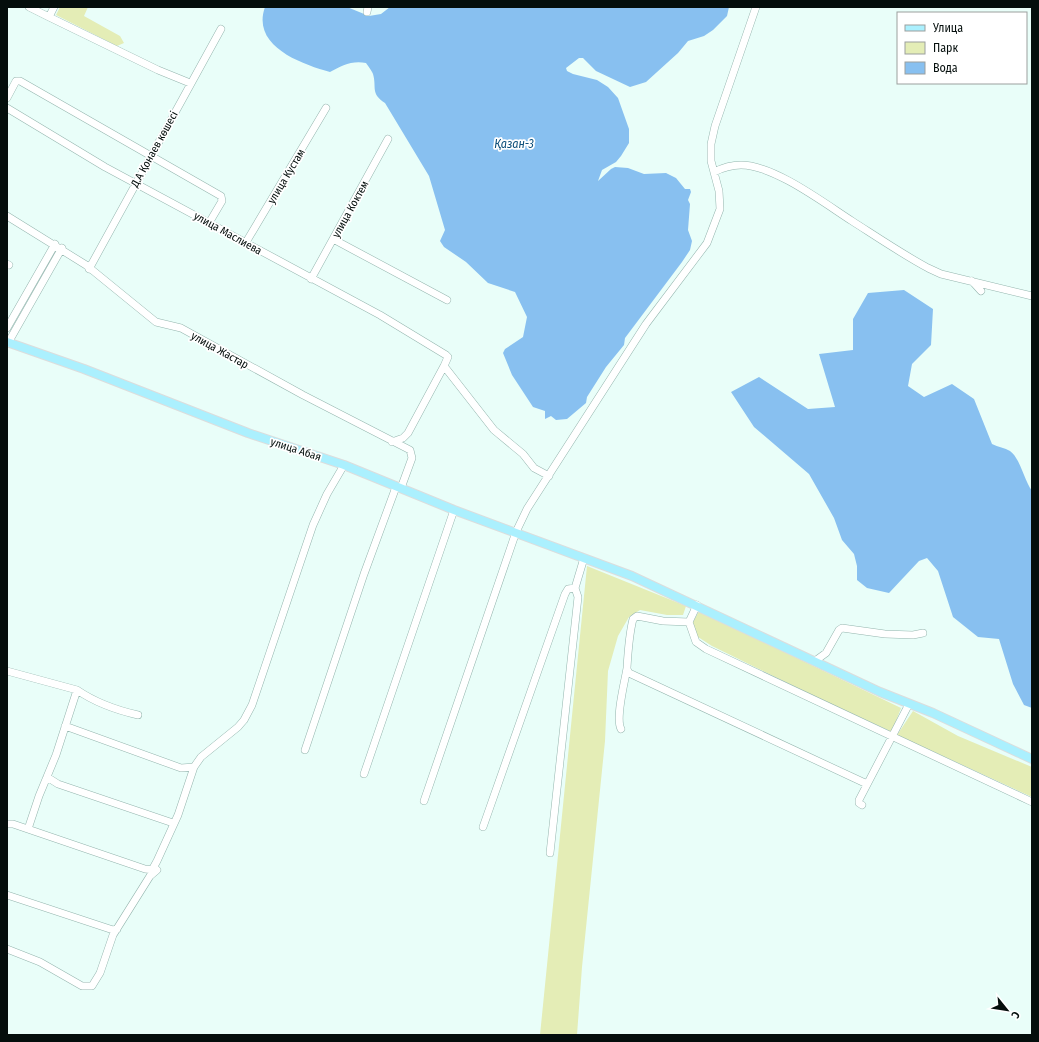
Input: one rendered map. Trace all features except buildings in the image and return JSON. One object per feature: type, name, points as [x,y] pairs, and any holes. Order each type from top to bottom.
[{"type":"main road","name":"улица Абая","points":[[8,342],[84,369],[248,433],[344,465],[454,510],[632,576],[1032,759]]},
{"type":"street","points":[[29,7],[158,70],[190,83]]},
{"type":"street","points":[[49,17],[54,7]]},
{"type":"street","points":[[424,801],[516,532],[527,509],[646,324],[707,243],[720,209],[719,191],[714,172],[710,144],[756,7]]},
{"type":"street","name":"Д.А Қонаев көшесі","points":[[89,269],[221,29]]},
{"type":"street","points":[[7,98],[16,81],[20,81],[150,157],[221,196],[222,201],[209,223]]},
{"type":"street","name":"улица Маслиева","points":[[7,108],[245,244],[436,347],[448,358],[444,366]]},
{"type":"street","name":"улица Кустам","points":[[245,244],[326,108]]},
{"type":"street","name":"улица Коктем","points":[[311,279],[388,139]]},
{"type":"street","points":[[714,172],[725,167],[740,165],[751,166],[777,176],[808,192],[928,268],[941,274],[1032,296]]},
{"type":"street","name":"улица Жастар","points":[[7,216],[62,248],[89,269],[98,274],[156,322],[182,328],[392,442],[410,450],[412,454],[398,487]]},
{"type":"street","points":[[333,239],[447,300]]},
{"type":"street","points":[[7,328],[55,244]]},
{"type":"street","points":[[8,342],[62,248]]},
{"type":"street","points":[[972,281],[981,291]]},
{"type":"street","points":[[392,442],[403,438],[408,433],[444,366],[494,430],[523,454],[534,468],[549,476]]},
{"type":"street","points":[[152,870],[178,815],[194,767],[201,758],[244,720],[252,705],[313,525],[327,494],[344,465]]},
{"type":"street","points":[[305,750],[364,574],[398,487]]},
{"type":"street","points":[[364,774],[454,510]]},
{"type":"street","points":[[550,853],[578,597],[575,588],[584,558]]},
{"type":"street","points":[[482,827],[565,594],[568,589],[575,588]]},
{"type":"street","points":[[696,605],[688,622],[696,642],[706,649],[1032,802]]},
{"type":"street","points":[[621,729],[620,716],[627,669],[628,645],[633,619],[637,616],[663,621],[688,622]]},
{"type":"street","points":[[815,661],[826,653],[839,630],[842,628],[885,634],[913,634],[923,632]]},
{"type":"street","points":[[627,669],[629,673],[867,784]]},
{"type":"street","points":[[7,671],[77,690],[86,696],[116,710],[138,715]]},
{"type":"street","points":[[28,829],[39,796],[48,777],[77,690]]},
{"type":"street","points":[[862,805],[859,803],[859,800],[909,704]]},
{"type":"street","points":[[64,726],[181,768],[194,767]]},
{"type":"street","points":[[48,777],[58,784],[173,823]]},
{"type":"street","points":[[7,824],[28,829],[38,834],[152,870],[157,870],[150,876],[117,929],[98,978],[92,986],[77,984],[40,962],[7,949]]},
{"type":"street","points":[[7,894],[113,930],[117,929]]},
{"type":"green space","points":[[60,7],[88,7],[84,16],[120,36],[124,43],[117,46],[56,15]]},
{"type":"green space","points":[[587,566],[686,606],[683,615],[667,615],[640,610],[629,617],[618,636],[608,671],[605,741],[582,967],[577,1035],[540,1035]]},
{"type":"green space","points":[[699,611],[901,708],[892,732],[820,699],[712,646],[698,637],[692,624]]},
{"type":"green space","points":[[913,711],[958,736],[1032,767],[1032,797],[897,735]]},
{"type":"water","name":"Қазан-3","points":[[265,7],[347,7],[369,16],[381,14],[390,7],[729,7],[727,16],[713,30],[704,36],[688,41],[678,53],[646,82],[630,87],[596,71],[583,58],[579,58],[566,68],[567,71],[573,74],[597,80],[608,87],[618,98],[629,129],[629,143],[616,162],[602,170],[598,181],[615,167],[628,168],[644,174],[666,173],[676,178],[685,189],[690,189],[691,192],[688,200],[690,204],[688,230],[692,241],[690,250],[625,338],[624,345],[606,367],[587,397],[586,403],[567,419],[556,420],[551,416],[545,419],[545,411],[533,407],[512,375],[503,353],[505,349],[523,337],[527,317],[515,292],[488,283],[466,262],[444,247],[440,241],[445,230],[429,176],[385,103],[377,96],[373,74],[366,63],[351,63],[330,72],[318,69],[293,58],[281,51],[272,43],[265,32],[263,21]]},
{"type":"water","points":[[904,290],[933,309],[931,345],[912,364],[908,386],[924,397],[952,384],[974,399],[992,444],[1008,450],[1013,454],[1017,459],[1032,491],[1032,708],[1024,705],[1013,684],[999,639],[978,637],[953,617],[938,571],[927,558],[919,561],[889,593],[867,588],[857,580],[857,566],[854,554],[842,540],[834,518],[809,474],[754,427],[731,392],[759,377],[808,409],[835,407],[819,354],[853,350],[853,319],[868,293]]}]
